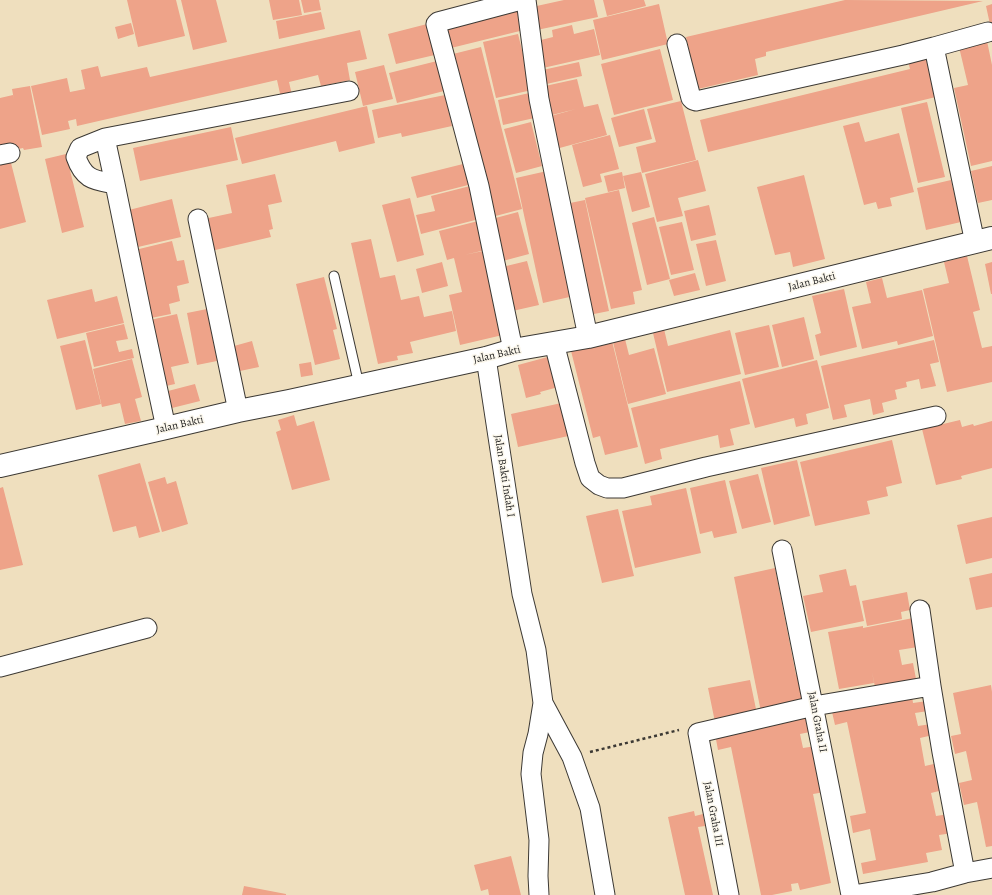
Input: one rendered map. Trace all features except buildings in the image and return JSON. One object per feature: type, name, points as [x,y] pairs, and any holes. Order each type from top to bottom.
[{"type":"street","points":[[513,350],[479,186],[436,24],[438,22],[461,15],[521,0]]},
{"type":"street","points":[[526,0],[539,99],[588,337]]},
{"type":"street","points":[[677,44],[691,98],[696,101],[902,55],[988,32]]},
{"type":"street","points":[[934,47],[984,241]]},
{"type":"street","points":[[115,184],[95,180],[86,176],[79,167],[76,157],[80,148],[105,138],[349,91]]},
{"type":"street","points":[[105,138],[142,321],[166,428]]},
{"type":"street","points":[[198,219],[238,411]]},
{"type":"street","name":"Jalan Bakti","points":[[0,466],[238,411],[486,358],[513,350],[588,337],[984,241]]},
{"type":"street","points":[[554,343],[584,463],[590,478],[598,485],[607,488],[623,488],[706,467],[936,416]]},
{"type":"street","name":"Jalan Bakti Indah I","points":[[486,358],[522,594],[536,650],[543,703]]},
{"type":"street","name":"Jalan Graha II","points":[[782,550],[852,895]]},
{"type":"street","points":[[920,610],[942,752],[965,873]]},
{"type":"street","points":[[0,667],[148,628]]},
{"type":"street","points":[[698,733],[814,706],[931,686]]},
{"type":"street","points":[[543,703],[572,757],[590,808],[605,895]]},
{"type":"street","points":[[539,895],[539,840],[531,774],[533,753],[543,703]]},
{"type":"street","name":"Jalan Graha III","points":[[698,733],[729,895]]},
{"type":"street","points":[[852,895],[933,888],[965,873],[992,868]]},
{"type":"lane","points":[[334,276],[359,385]]},
{"type":"path","points":[[572,757],[682,729],[698,733]]}]
